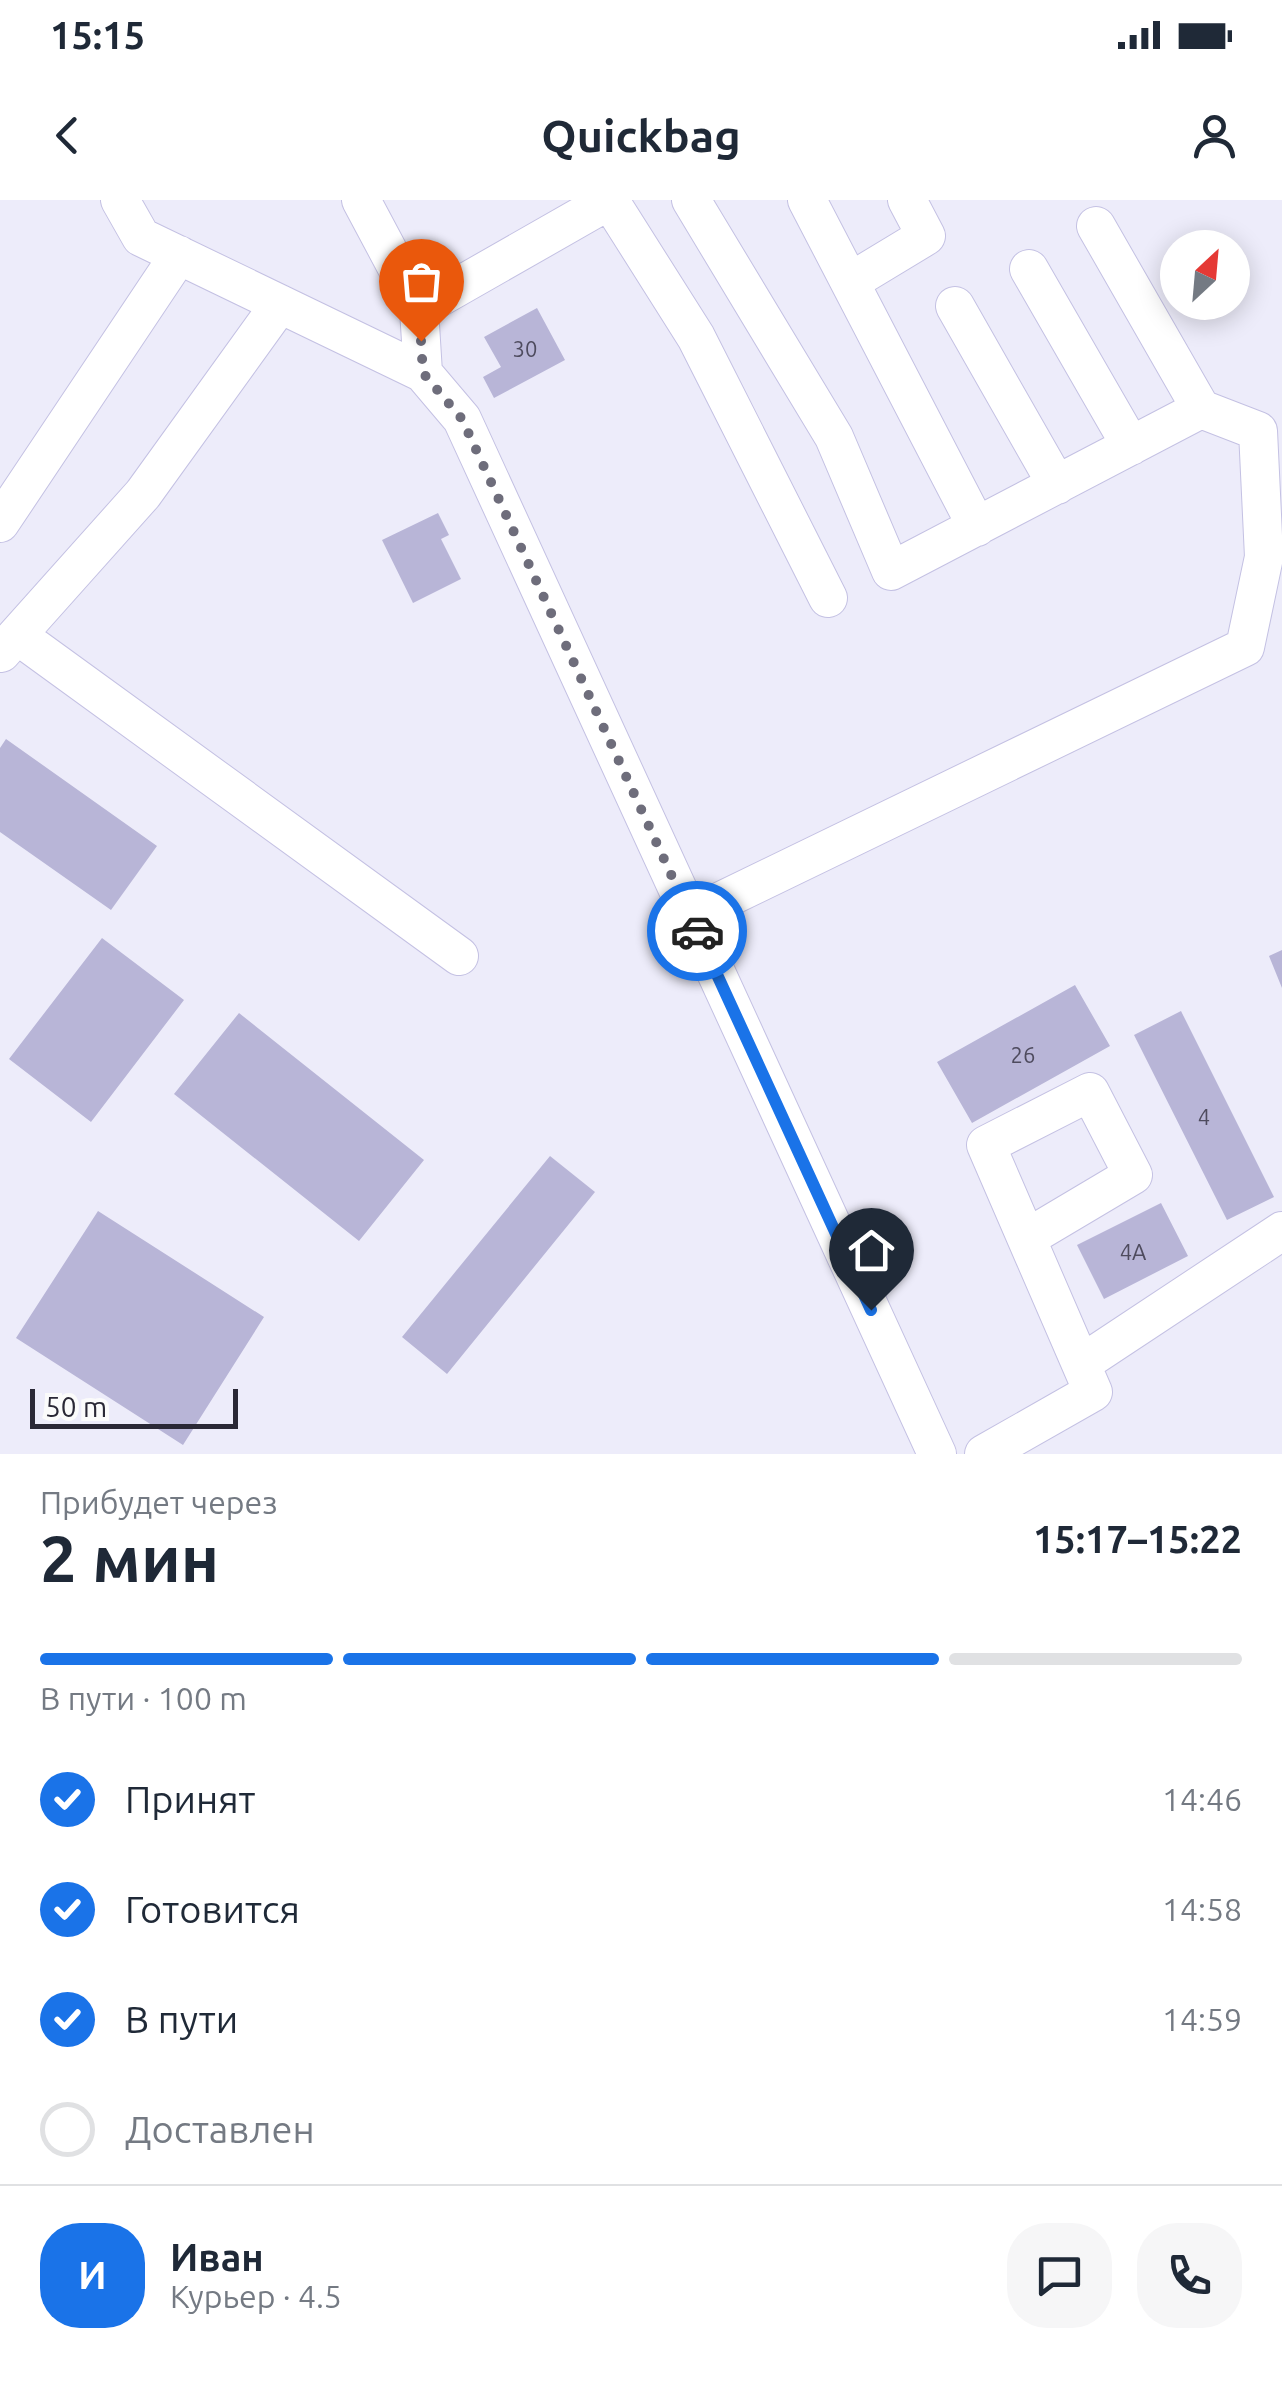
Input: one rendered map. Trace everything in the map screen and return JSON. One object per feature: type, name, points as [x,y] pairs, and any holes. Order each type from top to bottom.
[{"type":"street","points":[[120,200],[141,237],[423,373],[462,419],[937,1454]]},
{"type":"street","points":[[362,200],[419,309],[423,373]]},
{"type":"street","points":[[691,200],[834,437],[891,571],[1202,409]]},
{"type":"street","points":[[808,200],[976,527]]},
{"type":"street","points":[[850,282],[926,236],[907,200]]},
{"type":"street","points":[[419,309],[610,201],[696,337],[828,598]]},
{"type":"street","points":[[690,916],[1245,647],[1264,557],[1258,431],[1202,409],[1096,226]]},
{"type":"street","points":[[0,523],[178,255]]},
{"type":"street","points":[[1029,269],[1131,446]]},
{"type":"street","points":[[280,304],[143,494],[8,644],[459,956]]},
{"type":"street","points":[[954,306],[1056,485]]},
{"type":"street","points":[[1081,1364],[1282,1231]]},
{"type":"street","points":[[984,1454],[1093,1392],[1027,1238]]},
{"type":"building","points":[[537,308],[565,360],[494,398],[483,377],[501,367],[484,337]]},
{"type":"building","points":[[438,513],[449,535],[441,539],[461,579],[413,603],[382,540]]},
{"type":"building","points":[[6,739],[157,846],[111,910],[0,832],[0,748]]},
{"type":"building","points":[[102,938],[184,1000],[91,1122],[9,1059]]},
{"type":"building","points":[[1282,950],[1282,988],[1269,956]]},
{"type":"building","points":[[1075,985],[1110,1046],[972,1123],[937,1062]]},
{"type":"building","points":[[1181,1011],[1274,1197],[1227,1220],[1134,1035]]},
{"type":"building","points":[[239,1013],[424,1160],[359,1241],[174,1094]]},
{"type":"building","points":[[550,1156],[595,1192],[447,1374],[402,1337]]},
{"type":"building","points":[[1161,1203],[1188,1256],[1104,1299],[1077,1245]]},
{"type":"building","points":[[98,1211],[264,1317],[183,1445],[16,1338]]},
{"type":"way so far","points":[[421,341],[423,373],[462,419],[697,931]]},
{"type":"route","points":[[697,931],[871,1310]]}]
